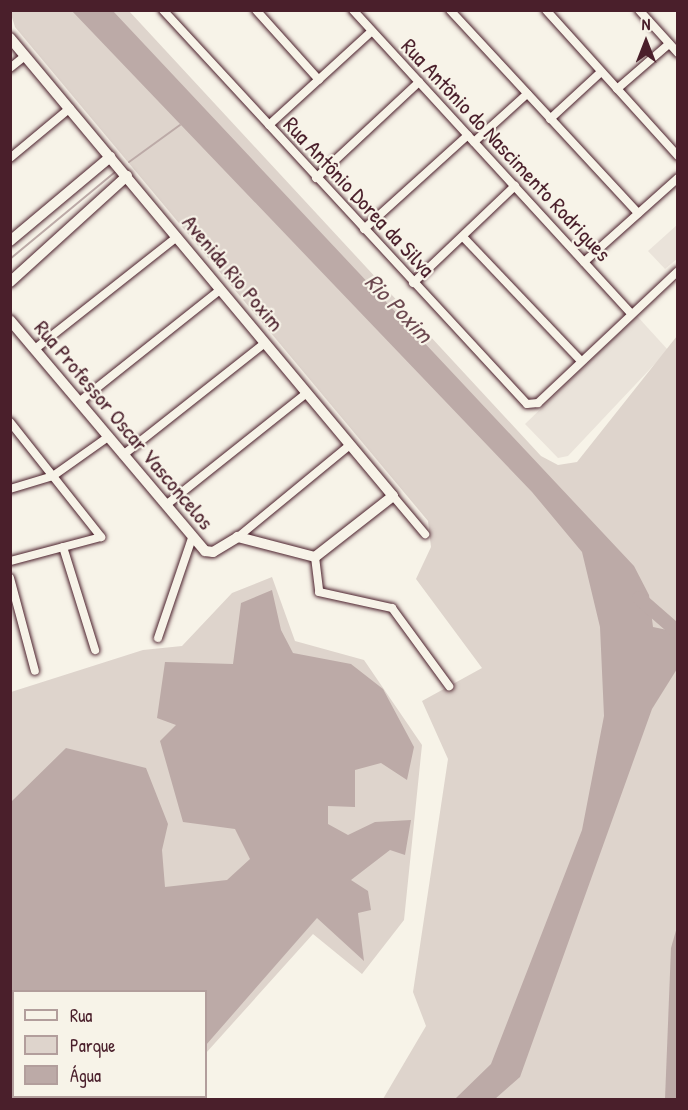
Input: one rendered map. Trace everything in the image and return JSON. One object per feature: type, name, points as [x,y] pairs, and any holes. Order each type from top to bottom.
[{"type":"street","name":"Rua Antônio Dorea da Silva","points":[[163,10],[413,283],[530,405],[581,361]]},
{"type":"street","points":[[256,10],[319,80]]},
{"type":"street","name":"Rua Antônio do Nascimento Rodrigues","points":[[354,10],[631,313]]},
{"type":"street","points":[[450,10],[638,213]]},
{"type":"street","points":[[546,10],[678,156]]},
{"type":"street","points":[[639,10],[678,53]]},
{"type":"street","points":[[268,126],[372,31]]},
{"type":"street","name":"Avenida Rio Poxim","points":[[10,38],[425,534]]},
{"type":"street","points":[[617,89],[669,44]]},
{"type":"street","points":[[10,68],[25,56]]},
{"type":"street","points":[[550,119],[601,72]]},
{"type":"street","points":[[316,178],[419,82]]},
{"type":"street","points":[[474,141],[526,94]]},
{"type":"street","points":[[10,158],[70,108]]},
{"type":"street","points":[[364,229],[468,135]]},
{"type":"street","points":[[10,241],[110,157]]},
{"type":"street","points":[[10,282],[127,176]]},
{"type":"street","points":[[585,262],[678,178]]},
{"type":"street","points":[[413,283],[515,186]]},
{"type":"street","points":[[35,349],[177,237]]},
{"type":"street","points":[[463,237],[581,361],[678,271]]},
{"type":"street","points":[[79,402],[221,289]]},
{"type":"street","name":"Rua Professor Oscar Vasconcelos","points":[[10,320],[192,538],[209,552],[238,537]]},
{"type":"street","points":[[123,455],[265,343]]},
{"type":"street","points":[[166,505],[307,393]]},
{"type":"street","points":[[10,422],[101,537],[10,561]]},
{"type":"street","points":[[10,489],[53,476],[108,437]]},
{"type":"street","points":[[238,537],[350,445]]},
{"type":"street","points":[[315,557],[393,496]]},
{"type":"street","points":[[238,537],[315,557]]},
{"type":"street","points":[[158,638],[192,538]]},
{"type":"street","points":[[63,547],[95,650]]},
{"type":"street","points":[[315,557],[319,592],[392,608],[449,686]]},
{"type":"street","points":[[10,578],[35,671]]},
{"type":"shaded area","points":[[677,225],[677,259],[665,269],[648,251]]},
{"type":"shaded area","points":[[637,316],[668,350],[568,456],[558,458],[525,424]]},
{"type":"green space","points":[[10,11],[129,11],[541,456],[558,465],[577,462],[677,336],[677,1099],[383,1099],[426,1026],[413,992],[448,759],[422,701],[482,668],[416,579],[431,547],[428,521],[15,27]]},
{"type":"green space","points":[[272,577],[295,641],[364,660],[422,745],[404,920],[362,974],[313,934],[207,1052],[207,990],[12,990],[12,1098],[115,1098],[12,1100],[11,692],[143,650],[182,646],[232,593]]},
{"type":"water","name":"Rio Poxim","points":[[72,11],[113,11],[634,566],[649,595],[653,627],[677,632],[677,669],[652,709],[520,1077],[495,1099],[455,1099],[491,1064],[582,830],[604,716],[600,627],[582,552],[532,492]]},
{"type":"water","points":[[272,590],[281,630],[293,653],[351,664],[383,689],[414,747],[407,780],[381,763],[355,770],[355,807],[328,806],[328,824],[348,835],[375,822],[411,820],[405,855],[390,850],[351,880],[368,891],[371,910],[358,913],[364,961],[317,918],[207,1044],[207,990],[12,990],[11,1018],[11,802],[66,748],[146,768],[168,824],[162,850],[165,887],[227,880],[250,859],[235,829],[183,822],[160,741],[176,725],[157,718],[165,662],[233,664],[241,603]]},
{"type":"water","points":[[677,927],[677,1099],[665,1099],[671,948]]},
{"type":"waterway","points":[[129,162],[180,125]]},
{"type":"waterway","points":[[10,259],[115,172]]},
{"type":"waterway","name":"Rio Poxim","points":[[639,598],[678,632]]}]
